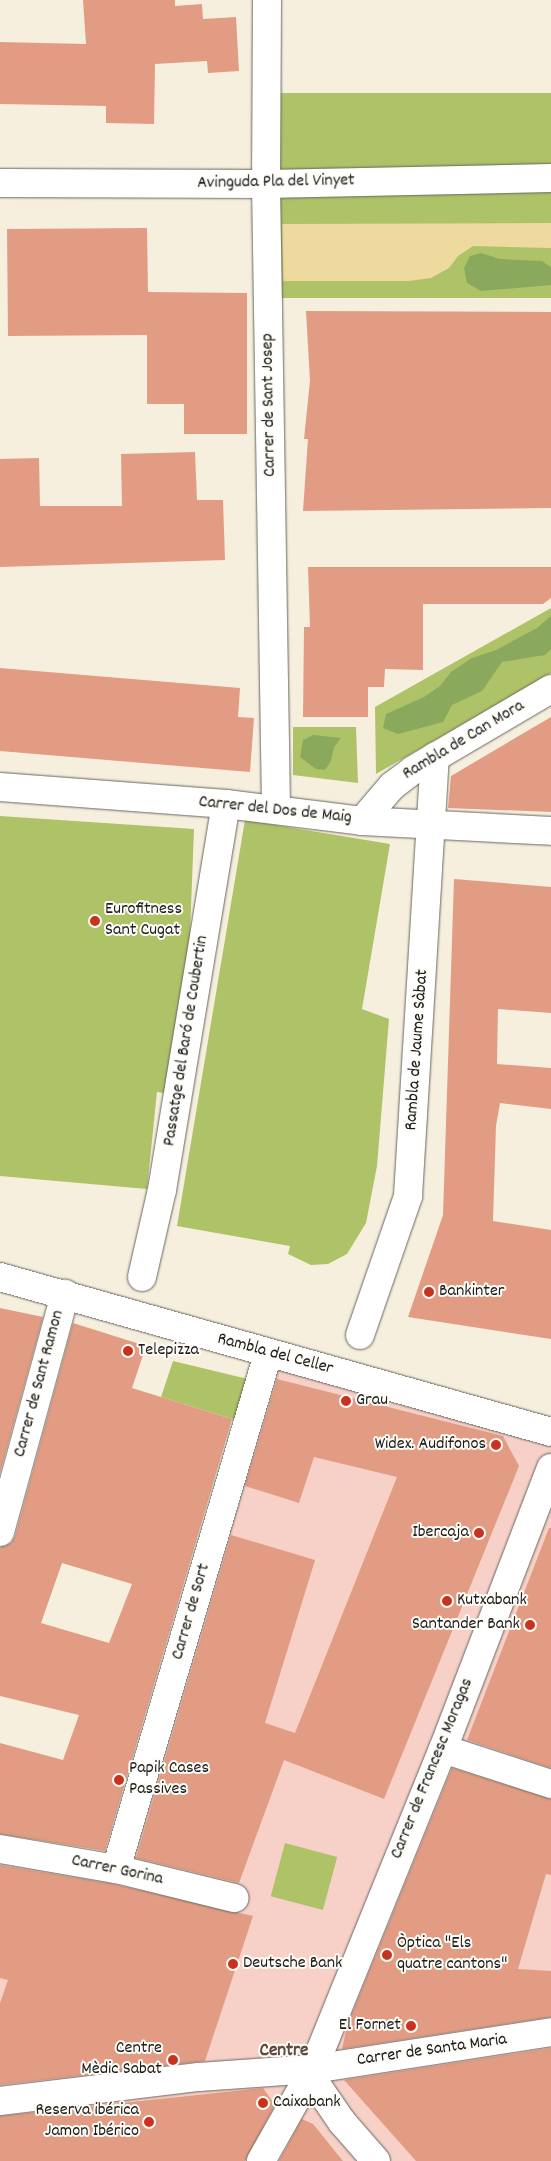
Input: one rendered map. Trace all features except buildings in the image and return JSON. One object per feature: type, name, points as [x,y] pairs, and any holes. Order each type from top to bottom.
[{"type":"street","name":"Carrer de Sant Josep","points":[[267,0],[266,184],[276,810]]},
{"type":"street","name":"Avinguda Pla del Vinyet","points":[[0,183],[266,184],[551,178]]},
{"type":"street","name":"Rambla de Can Mora","points":[[362,821],[392,786],[435,757],[551,689]]},
{"type":"street","name":"Rambla de Jaume Sàbat","points":[[360,1335],[408,1196],[433,822],[435,757]]},
{"type":"street","name":"Carrer del Dos de Maig","points":[[0,787],[226,804],[362,821],[433,822],[551,831]]},
{"type":"street","name":"Passatge del Baró de Coubertin","points":[[142,1277],[162,1190],[226,804]]},
{"type":"street","name":"Rambla del Celler","points":[[0,1278],[65,1294],[268,1354],[551,1432]]},
{"type":"street","name":"Carrer de Sant Ramon","points":[[0,1532],[65,1294]]},
{"type":"street","name":"Carrer de Sort","points":[[116,1869],[268,1354]]},
{"type":"street","name":"Carrer de Francesc Moragas","points":[[261,2161],[313,2069],[443,1749],[551,1468]]},
{"type":"street","points":[[443,1749],[551,1784]]},
{"type":"street","name":"Carrer Gorina","points":[[0,1849],[116,1869],[234,1898]]},
{"type":"street","name":"Carrer de Santa Maria","points":[[0,2101],[199,2077],[313,2069],[551,2032]]},
{"type":"street","points":[[313,2069],[318,2088],[342,2122],[376,2161]]},
{"type":"shaded area","points":[[268,1354],[551,1432],[551,2161],[0,2161],[0,1846],[116,1869]]},
{"type":"green space","points":[[268,93],[551,93],[551,298],[268,298]]},
{"type":"green space","points":[[481,253],[500,259],[542,261],[551,267],[551,285],[481,291],[467,283],[464,268],[470,256]]},
{"type":"green space","points":[[551,608],[551,673],[376,774],[375,707]]},
{"type":"green space","points":[[551,616],[551,649],[545,655],[502,662],[482,691],[452,705],[443,722],[398,734],[383,728],[386,714],[424,697],[440,686],[451,672],[472,658],[496,650],[537,628]]},
{"type":"green space","points":[[293,727],[356,727],[358,783],[293,775]]},
{"type":"green space","points":[[313,735],[341,738],[334,747],[331,761],[325,770],[316,769],[300,757],[303,740]]},
{"type":"green space","name":"Eurofitness Sant Cugat","points":[[0,816],[194,829],[187,1013],[177,1013],[170,1094],[157,1092],[147,1189],[0,1176]]},
{"type":"green space","points":[[245,820],[390,844],[362,1009],[389,1019],[377,1166],[366,1223],[347,1254],[328,1264],[311,1265],[288,1254],[290,1246],[177,1226]]},
{"type":"green space","points":[[173,1361],[252,1380],[242,1422],[161,1397]]},
{"type":"green space","points":[[285,1843],[337,1857],[323,1910],[271,1896]]},
{"type":"sand","points":[[551,223],[551,248],[473,246],[458,256],[449,268],[431,278],[409,281],[283,281],[282,224]]},
{"type":"place","name":"Eurofitness Sant Cugat","points":[[95,921]]},
{"type":"place","name":"Bankinter","points":[[429,1292]]},
{"type":"place","name":"Telepizza","points":[[128,1351]]},
{"type":"place","name":"Grau","points":[[346,1401]]},
{"type":"place","name":"Widex. Audifonos","points":[[496,1445]]},
{"type":"place","name":"Ibercaja","points":[[479,1533]]},
{"type":"place","name":"Kutxabank","points":[[447,1601]]},
{"type":"place","name":"Santander Bank","points":[[530,1625]]},
{"type":"place","name":"Papik Cases Passives","points":[[119,1780]]},
{"type":"place","name":"Òptica \"Els quatre cantons\"","points":[[387,1955]]},
{"type":"place","name":"Deutsche Bank","points":[[233,1964]]},
{"type":"place","name":"El Fornet","points":[[411,2026]]},
{"type":"place","name":"Centre Mèdic Sabat","points":[[173,2060]]},
{"type":"place","name":"Caixabank","points":[[263,2103]]},
{"type":"place","name":"Reserva ibérica Jamon Ibérico","points":[[149,2122]]},
{"type":"district","name":"Centre","points":[[284,2052]]}]
